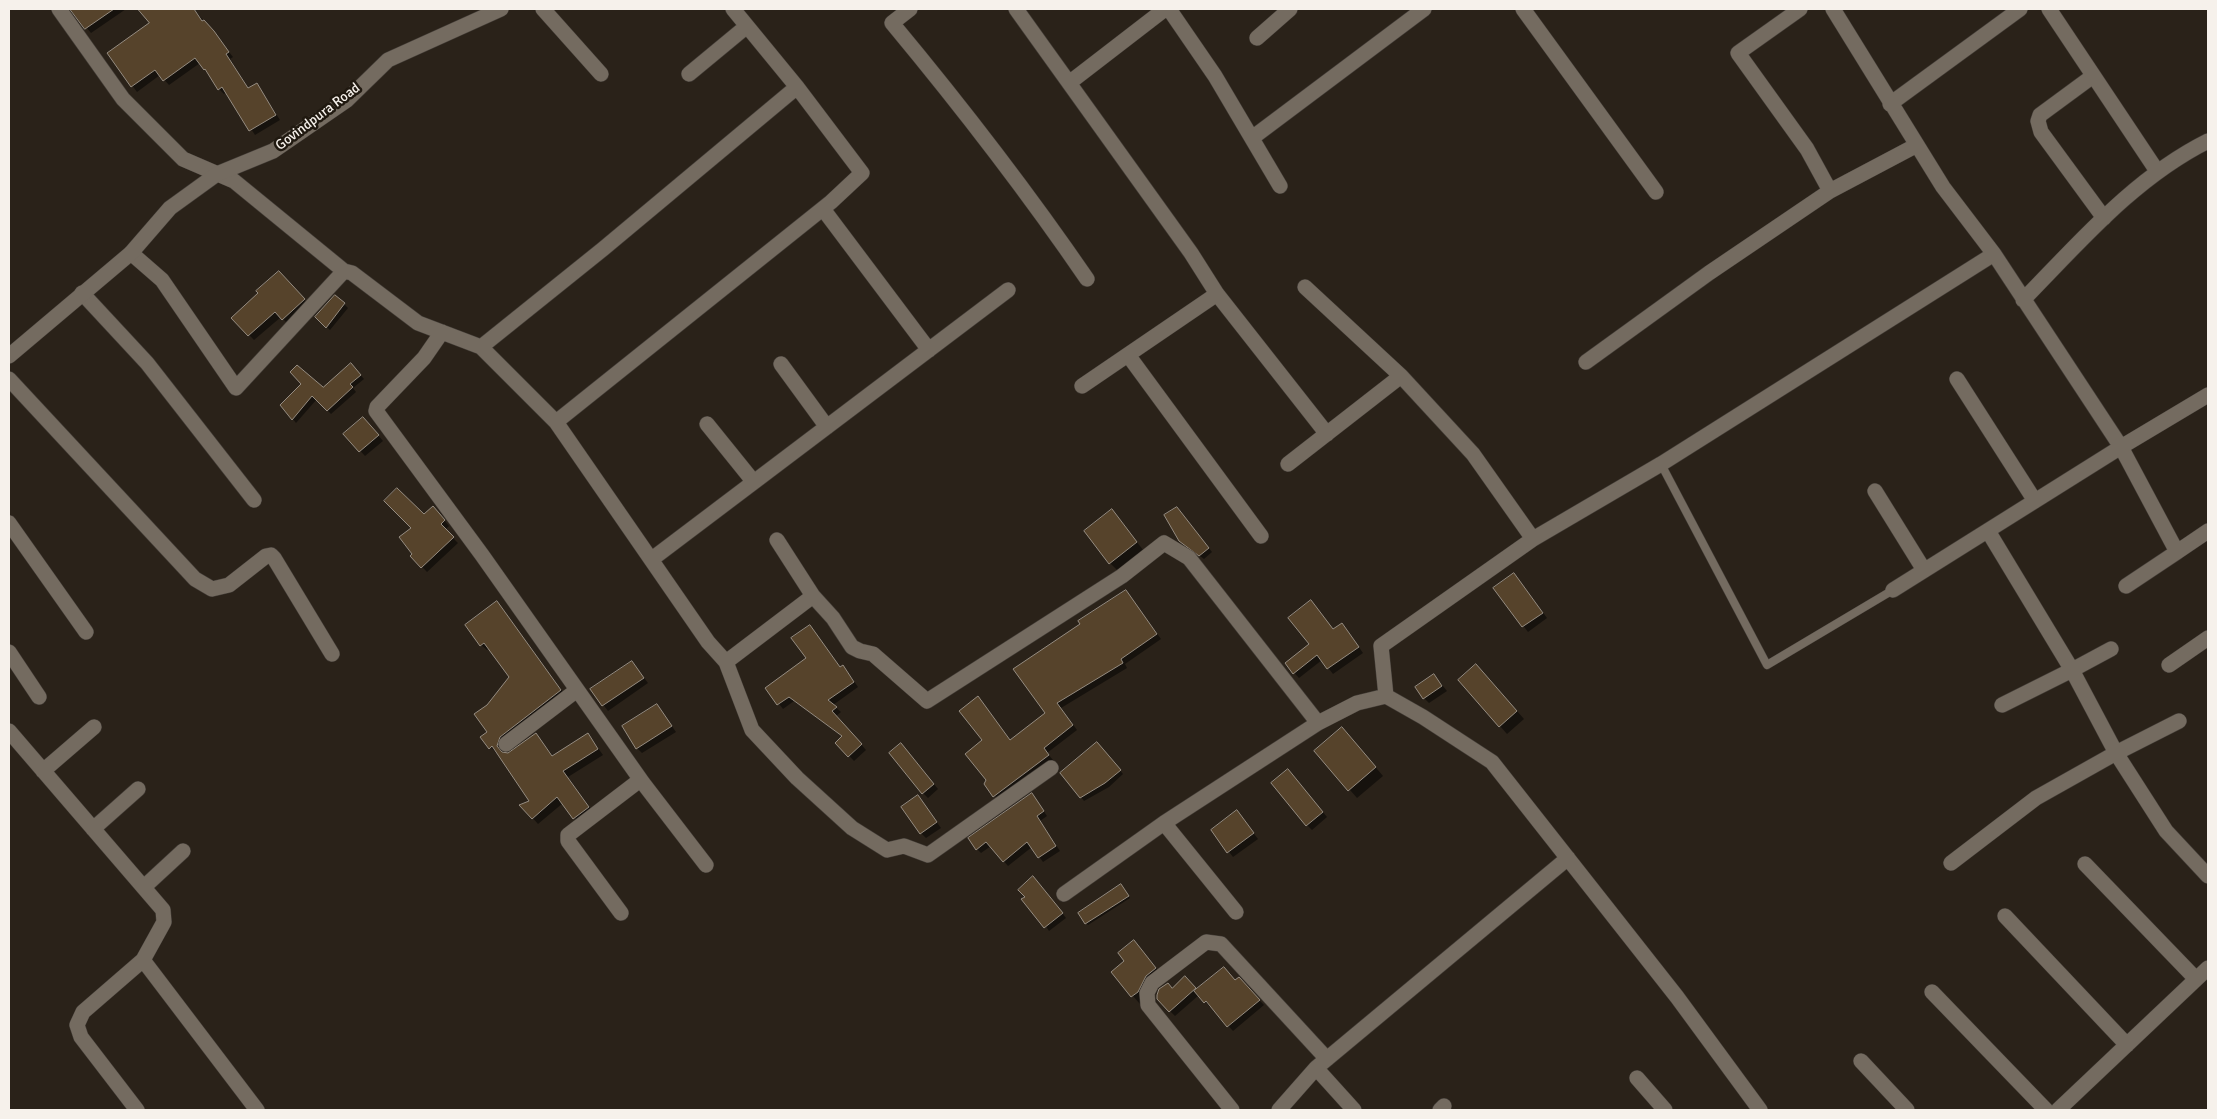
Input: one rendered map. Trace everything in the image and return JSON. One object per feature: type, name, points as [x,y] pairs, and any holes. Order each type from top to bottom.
[{"type":"street","points":[[59,9],[123,100],[183,159],[234,181],[344,270],[352,273],[418,323],[481,347],[556,422],[708,642],[726,662],[752,730],[797,778],[845,822],[888,850],[904,846],[928,855],[1051,768]]},
{"type":"street","name":"Govindpura Road","points":[[9,356],[131,253],[170,208],[217,174],[273,151],[347,100],[388,60],[501,9]]},
{"type":"street","points":[[543,9],[601,74]]},
{"type":"street","points":[[556,422],[823,209],[862,173],[798,87],[733,9]]},
{"type":"street","points":[[910,9],[892,23],[956,100],[1034,201],[1087,279]]},
{"type":"street","points":[[1016,9],[1191,253],[1217,294],[1326,434]]},
{"type":"street","points":[[1069,83],[1166,9]]},
{"type":"street","points":[[1169,9],[1214,76],[1280,186]]},
{"type":"street","points":[[1257,38],[1290,9]]},
{"type":"street","points":[[1252,138],[1424,9]]},
{"type":"street","points":[[1523,9],[1656,192]]},
{"type":"street","points":[[1800,9],[1738,53],[1807,148],[1830,191]]},
{"type":"street","points":[[1833,9],[1943,187],[1994,254],[2121,447],[2177,552]]},
{"type":"street","points":[[1890,104],[2020,9]]},
{"type":"street","points":[[2049,9],[2157,171]]},
{"type":"street","points":[[689,74],[747,26]]},
{"type":"street","points":[[2093,76],[2040,115],[2038,122],[2042,132],[2104,218]]},
{"type":"street","points":[[481,347],[603,249],[798,87]]},
{"type":"street","points":[[2023,300],[2129,193],[2157,171],[2208,141]]},
{"type":"street","points":[[1586,362],[1709,272],[1830,191],[1917,145]]},
{"type":"street","points":[[823,209],[929,350]]},
{"type":"street","points":[[131,253],[162,280],[236,388],[344,270]]},
{"type":"street","points":[[1386,696],[1381,646],[1533,539],[1661,464],[1994,254]]},
{"type":"street","points":[[1305,287],[1401,376],[1473,454],[1533,539]]},
{"type":"street","points":[[652,559],[1008,290]]},
{"type":"street","points":[[82,293],[147,364],[254,500]]},
{"type":"street","points":[[1082,386],[1217,294]]},
{"type":"street","points":[[442,332],[424,358],[377,407],[376,411],[423,473],[640,780],[706,865]]},
{"type":"street","points":[[1128,355],[1261,536]]},
{"type":"street","points":[[781,364],[827,427]]},
{"type":"street","points":[[1288,464],[1401,376]]},
{"type":"street","points":[[9,379],[195,579],[212,589],[229,585],[266,556],[271,555],[332,654]]},
{"type":"street","points":[[1958,379],[2035,501]]},
{"type":"street","points":[[1893,590],[2121,447],[2208,395]]},
{"type":"street","points":[[707,424],[753,481]]},
{"type":"street","points":[[1875,491],[1924,570]]},
{"type":"street","points":[[9,523],[86,632]]},
{"type":"street","points":[[1988,531],[2072,670],[2116,752],[2166,831],[2208,876]]},
{"type":"street","points":[[2126,586],[2208,531]]},
{"type":"street","points":[[777,540],[813,596],[833,618],[852,647],[873,654],[927,701],[1122,576],[1164,543],[1189,558],[1318,722]]},
{"type":"street","points":[[726,662],[813,596]]},
{"type":"street","points":[[2169,664],[2208,638]]},
{"type":"street","points":[[2002,706],[2111,649]]},
{"type":"street","points":[[9,652],[39,697]]},
{"type":"street","points":[[506,744],[577,690]]},
{"type":"street","points":[[1064,894],[1164,823],[1318,722],[1357,703],[1386,696],[1423,716],[1492,762],[1677,996],[1760,1110]]},
{"type":"street","points":[[1951,863],[2036,798],[2116,752],[2179,721]]},
{"type":"street","points":[[43,771],[94,727]]},
{"type":"street","points":[[9,731],[163,910],[164,922],[143,960],[82,1012],[77,1025],[80,1037],[137,1110]]},
{"type":"street","points":[[621,913],[568,840],[568,835],[640,780]]},
{"type":"street","points":[[93,829],[138,789]]},
{"type":"street","points":[[1164,823],[1236,912]]},
{"type":"street","points":[[144,887],[183,851]]},
{"type":"street","points":[[1279,1110],[1321,1064],[1568,858]]},
{"type":"street","points":[[2084,864],[2196,979]]},
{"type":"street","points":[[2005,916],[2127,1045]]},
{"type":"street","points":[[1232,1110],[1148,1005],[1147,993],[1152,983],[1206,942],[1221,944],[1321,1064],[1354,1110]]},
{"type":"street","points":[[143,960],[257,1110]]},
{"type":"street","points":[[2058,1110],[2208,968]]},
{"type":"street","points":[[1932,992],[2046,1110]]},
{"type":"street","points":[[1861,1061],[1908,1110]]},
{"type":"street","points":[[1637,1078],[1665,1110]]},
{"type":"lane","points":[[1661,464],[1767,665],[1893,590]]},
{"type":"building","points":[[70,9],[114,9],[85,29]]},
{"type":"building","points":[[138,9],[194,9],[202,21],[204,20],[214,31],[229,52],[226,54],[248,88],[257,83],[276,115],[249,131],[222,87],[218,90],[205,69],[195,58],[163,81],[155,70],[131,87],[107,53],[149,23]]},
{"type":"building","points":[[279,271],[305,299],[282,320],[275,312],[248,336],[231,318],[258,293],[256,291]]},
{"type":"building","points":[[335,295],[345,303],[326,328],[315,317]]},
{"type":"building","points":[[351,363],[361,375],[350,384],[353,387],[327,411],[312,396],[292,420],[280,405],[301,384],[290,372],[297,365],[323,387]]},
{"type":"building","points":[[363,417],[379,435],[359,452],[343,434]]},
{"type":"building","points":[[397,488],[424,514],[433,506],[445,520],[441,524],[454,537],[421,568],[410,556],[412,554],[399,537],[411,528],[384,501]]},
{"type":"building","points":[[1177,507],[1209,548],[1199,556],[1179,541],[1164,515]]},
{"type":"building","points":[[1112,509],[1137,542],[1109,564],[1084,531]]},
{"type":"building","points":[[1514,573],[1543,613],[1522,627],[1493,588]]},
{"type":"building","points":[[1126,590],[1157,634],[1121,659],[1123,663],[1057,703],[1073,725],[1044,748],[1049,755],[993,797],[984,784],[986,780],[965,754],[982,740],[959,711],[978,696],[1010,740],[1045,713],[1013,669],[1080,624],[1078,621]]},
{"type":"building","points":[[1311,600],[1333,629],[1342,623],[1359,647],[1327,669],[1317,655],[1293,674],[1285,663],[1309,644],[1288,618]]},
{"type":"building","points":[[497,601],[561,690],[500,737],[497,746],[502,752],[508,753],[536,733],[552,756],[588,733],[598,749],[563,771],[589,807],[573,819],[557,797],[532,819],[519,805],[529,801],[492,746],[489,749],[480,737],[487,732],[474,714],[487,705],[509,677],[484,643],[480,646],[465,625]]},
{"type":"building","points":[[810,625],[840,667],[843,665],[854,682],[828,700],[837,707],[832,711],[862,744],[848,757],[835,743],[842,736],[789,697],[777,705],[765,688],[806,658],[791,638]]},
{"type":"building","points":[[632,661],[644,678],[602,706],[590,689]]},
{"type":"building","points":[[1476,664],[1517,711],[1499,727],[1458,680]]},
{"type":"building","points":[[1434,674],[1442,686],[1423,699],[1415,687]]},
{"type":"building","points":[[657,704],[672,726],[636,749],[622,726]]},
{"type":"building","points":[[1342,727],[1376,767],[1348,791],[1314,751]]},
{"type":"building","points":[[1097,742],[1121,770],[1105,783],[1080,798],[1060,773]]},
{"type":"building","points":[[901,743],[934,784],[922,794],[889,753]]},
{"type":"building","points":[[1288,769],[1323,812],[1306,826],[1271,783]]},
{"type":"building","points":[[1032,793],[1044,811],[1037,816],[1056,846],[1038,858],[1027,842],[1003,862],[986,842],[976,850],[968,838]]},
{"type":"building","points":[[918,795],[937,822],[920,834],[901,807]]},
{"type":"building","points":[[1237,810],[1254,833],[1227,853],[1211,830]]},
{"type":"building","points":[[1033,876],[1063,913],[1044,928],[1021,899],[1025,897],[1018,890]]},
{"type":"building","points":[[1121,884],[1129,896],[1085,924],[1078,913]]},
{"type":"building","points":[[1134,940],[1156,968],[1146,976],[1138,992],[1131,997],[1111,972],[1124,961],[1118,953]]},
{"type":"building","points":[[1224,967],[1235,980],[1239,977],[1260,1000],[1227,1027],[1206,1001],[1204,1003],[1194,991]]},
{"type":"building","points":[[1185,976],[1196,988],[1169,1012],[1157,999],[1159,989],[1168,983],[1172,988]]}]
